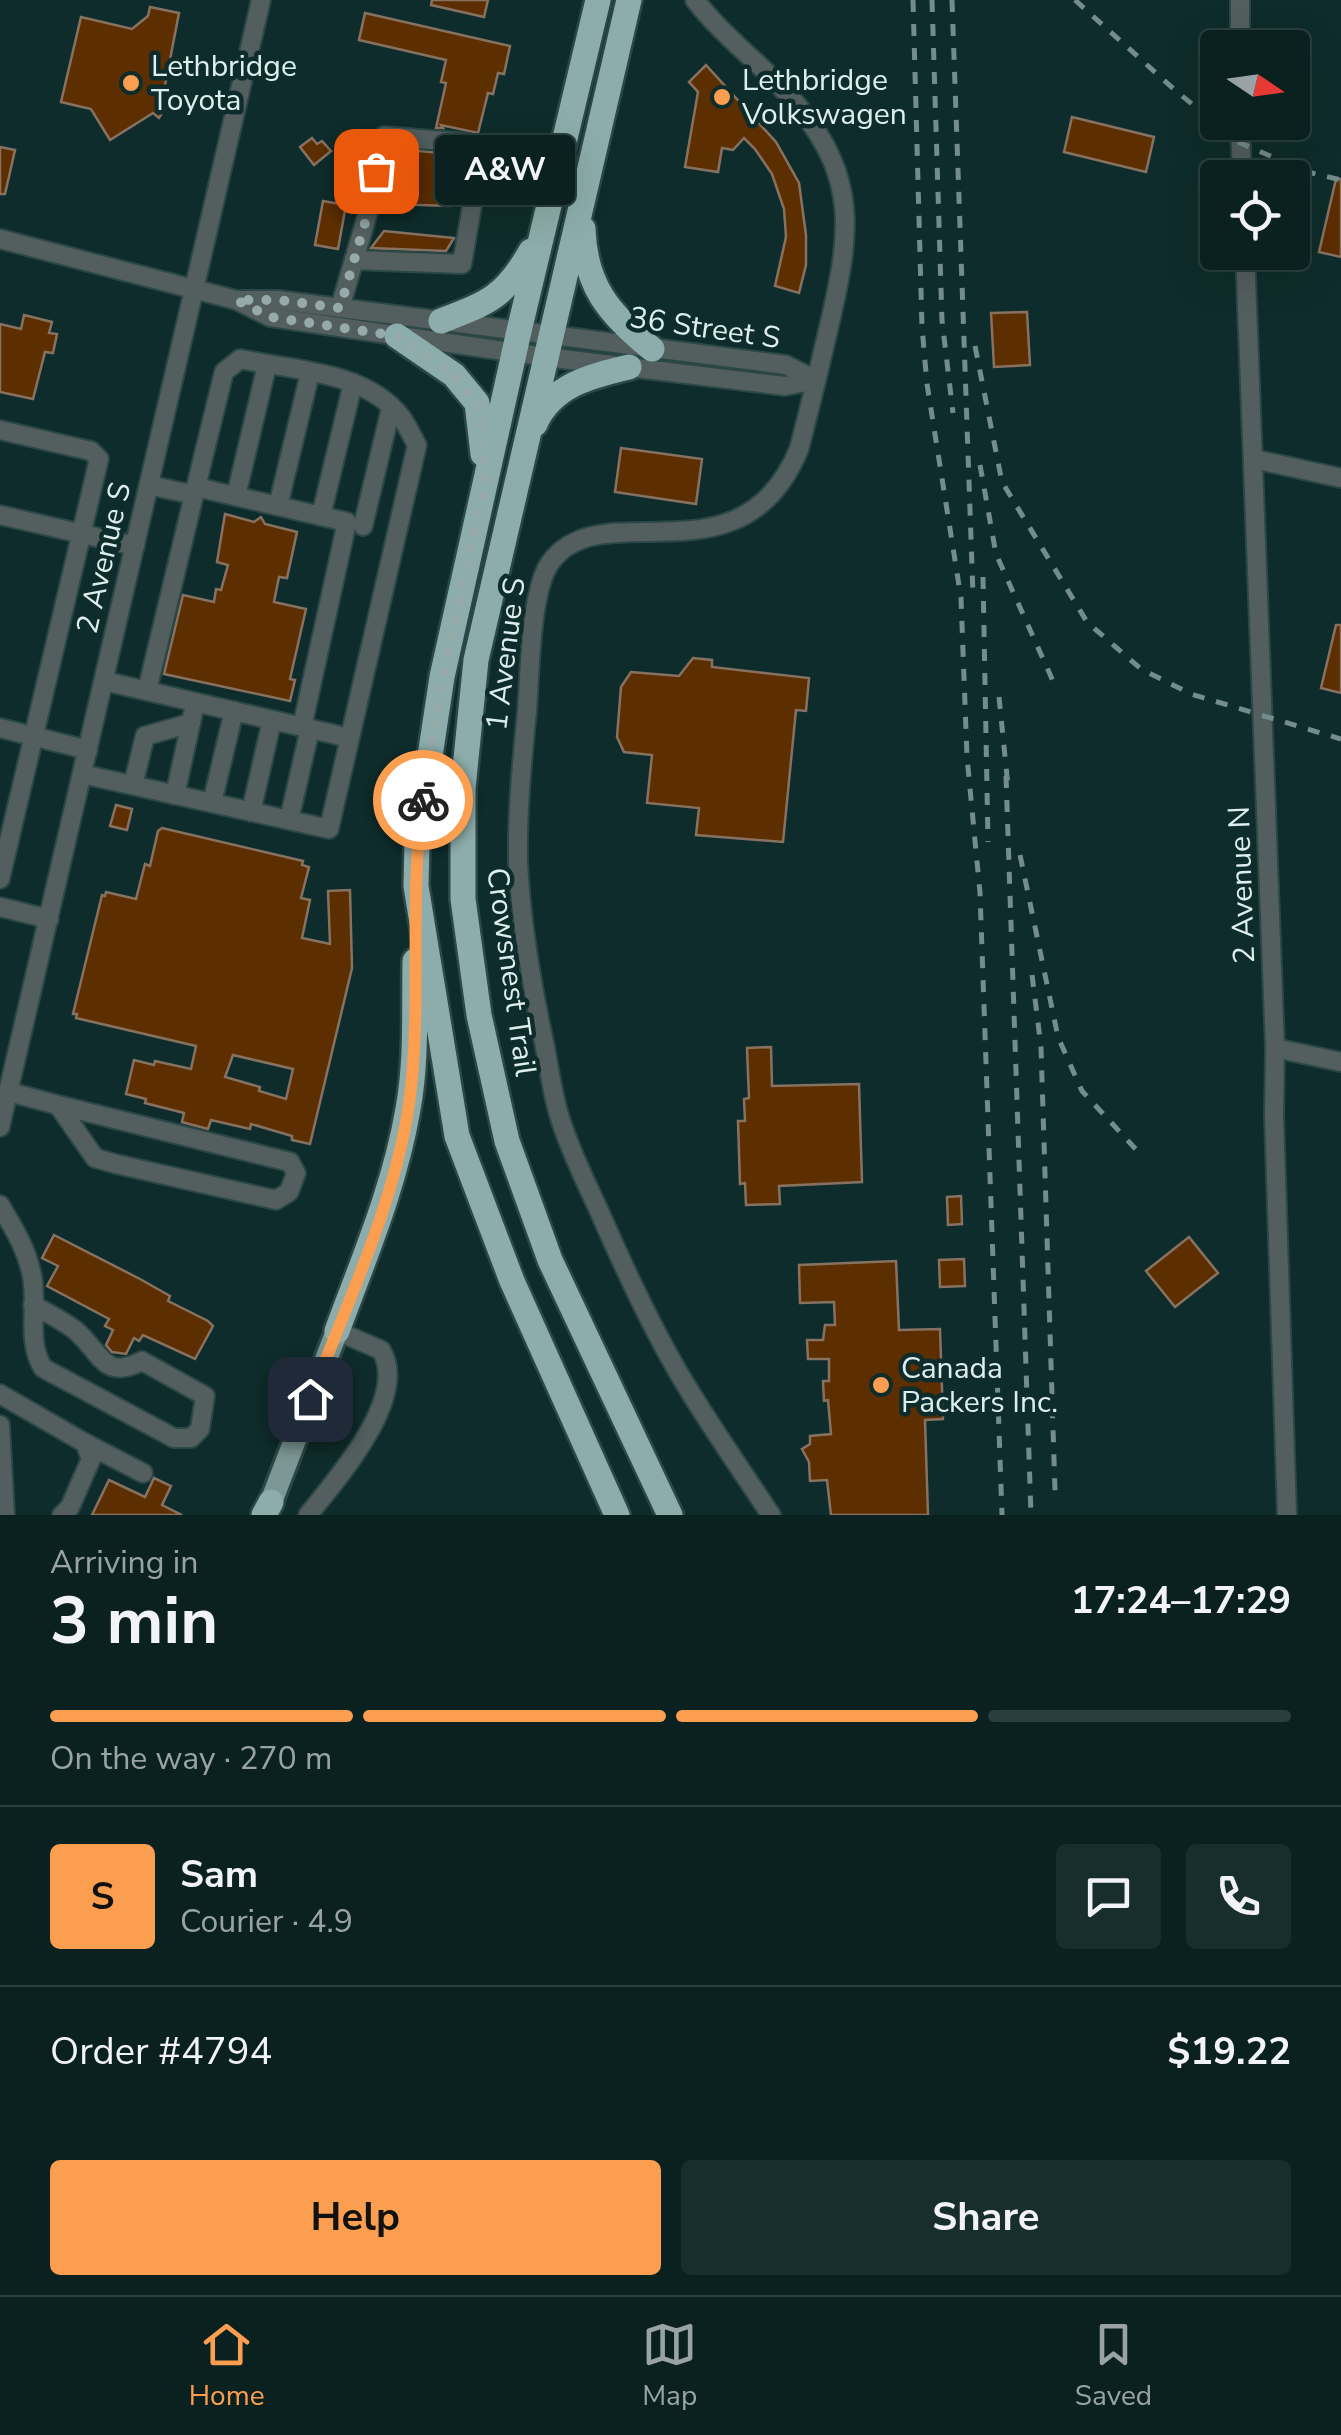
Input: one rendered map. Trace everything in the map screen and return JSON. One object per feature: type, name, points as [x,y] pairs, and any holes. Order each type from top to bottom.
[{"type":"highway","points":[[336,1330],[388,1192],[409,1104],[414,1054],[417,842],[442,677],[516,342],[598,0]]},
{"type":"highway","name":"Crowsnest Trail","points":[[629,0],[479,642],[468,728],[461,840],[470,962],[490,1074],[523,1187],[558,1277],[670,1512]]},
{"type":"highway","points":[[587,180],[583,231],[586,266],[603,302],[652,348]]},
{"type":"highway","points":[[442,321],[492,301],[519,272],[543,230]]},
{"type":"highway","points":[[397,336],[454,375],[478,403],[485,484]]},
{"type":"highway","points":[[523,452],[540,414],[564,389],[589,376],[629,368]]},
{"type":"highway","points":[[416,886],[457,1136],[512,1281],[617,1515]]},
{"type":"main road","points":[[267,1511],[336,1330]]},
{"type":"street","name":"2 Avenue S","points":[[0,1127],[261,0]]},
{"type":"street","name":"1 Avenue S","points":[[695,0],[710,20],[802,111],[824,142],[840,183],[847,220],[845,258],[794,463],[775,490],[752,511],[702,530],[607,533],[584,538],[564,546],[548,565],[538,591],[518,861],[528,967],[559,1116],[613,1242],[684,1382],[771,1515]]},
{"type":"street","points":[[1240,0],[1240,30]]},
{"type":"street","points":[[340,308],[354,260],[372,199],[384,136],[468,143],[481,154],[462,264],[354,260]]},
{"type":"street","points":[[0,239],[236,300],[270,317],[397,336],[548,347]]},
{"type":"street","name":"2 Avenue N","points":[[1246,270],[1275,1048],[1287,1515]]},
{"type":"street","points":[[236,300],[278,300],[442,321],[516,342]]},
{"type":"street","name":"36 Street S","points":[[548,347],[652,348],[786,365],[816,380]]},
{"type":"street","name":"36 Street S","points":[[548,347],[629,368],[785,386],[816,380]]},
{"type":"street","points":[[82,774],[329,829],[417,445],[400,415],[371,390],[240,359],[224,372],[147,691]]},
{"type":"street","points":[[236,496],[267,364]]},
{"type":"street","points":[[278,506],[310,373]]},
{"type":"street","points":[[322,516],[353,383]]},
{"type":"street","points":[[288,820],[355,524],[392,408]]},
{"type":"street","points":[[0,430],[91,451],[99,459],[0,879]]},
{"type":"street","points":[[1254,459],[1341,478]]},
{"type":"street","points":[[149,485],[236,496],[396,533]]},
{"type":"street","points":[[0,515],[135,546]]},
{"type":"street","points":[[104,681],[350,738]]},
{"type":"street","points":[[175,794],[196,702]]},
{"type":"street","points":[[212,803],[234,711]]},
{"type":"street","points":[[251,812],[272,720]]},
{"type":"street","points":[[133,785],[145,736],[191,723]]},
{"type":"street","points":[[0,728],[88,750]]},
{"type":"street","points":[[0,908],[49,918]]},
{"type":"street","points":[[1275,1048],[1341,1062]]},
{"type":"street","points":[[9,1092],[290,1162],[296,1173],[290,1192],[276,1200],[95,1158],[58,1105]]},
{"type":"street","points":[[0,1205],[24,1246],[33,1280],[33,1305],[34,1354],[43,1368],[174,1438],[192,1438],[200,1429],[204,1396],[142,1362],[126,1370],[112,1367],[96,1356],[76,1330],[33,1305]]},
{"type":"street","points":[[308,1515],[368,1433],[387,1386],[389,1370],[381,1350],[336,1330]]},
{"type":"street","points":[[0,1394],[143,1472]]},
{"type":"street","points":[[0,1425],[6,1515]]},
{"type":"street","points":[[62,1515],[70,1507],[91,1459],[86,1443]]},
{"type":"building","points":[[432,0],[488,0],[484,17],[431,5]]},
{"type":"building","points":[[150,7],[179,13],[162,101],[168,104],[159,118],[153,113],[110,140],[91,109],[61,102],[81,17],[132,29],[148,16]]},
{"type":"building","points":[[365,13],[510,46],[504,74],[498,73],[493,94],[488,93],[478,133],[441,125],[443,128],[436,128],[446,83],[441,82],[446,60],[359,40]]},
{"type":"building","points":[[706,65],[776,142],[799,183],[806,265],[799,293],[775,286],[786,237],[784,209],[772,174],[755,149],[744,138],[733,150],[722,148],[718,172],[685,167],[698,92],[689,82]]},
{"type":"building","points":[[1072,117],[1154,137],[1146,172],[1064,152]]},
{"type":"building","points":[[312,138],[317,144],[322,141],[331,151],[314,165],[300,147]]},
{"type":"building","points":[[0,147],[15,150],[5,194],[0,194]]},
{"type":"building","points":[[394,149],[455,154],[449,206],[390,204],[385,200]]},
{"type":"building","points":[[1336,179],[1341,179],[1341,257],[1319,252]]},
{"type":"building","points":[[323,201],[346,205],[338,249],[315,245]]},
{"type":"building","points":[[384,231],[454,238],[446,251],[371,248]]},
{"type":"building","points":[[1027,312],[1030,365],[994,367],[991,313]]},
{"type":"building","points":[[24,315],[52,322],[49,333],[57,334],[53,353],[45,352],[33,399],[0,392],[0,324],[21,329]]},
{"type":"building","points":[[621,448],[702,459],[696,504],[615,492]]},
{"type":"building","points":[[225,514],[254,522],[261,517],[265,524],[297,532],[287,578],[279,577],[274,602],[306,609],[290,679],[295,680],[290,701],[164,674],[183,595],[214,602],[216,589],[221,590],[228,565],[217,562]]},
{"type":"building","points":[[1336,625],[1341,625],[1341,693],[1321,688]]},
{"type":"building","points":[[693,658],[712,660],[712,667],[809,678],[806,711],[796,710],[783,842],[696,835],[699,808],[647,803],[652,755],[624,752],[617,737],[621,687],[631,672],[679,676]]},
{"type":"building","points":[[116,805],[132,809],[127,830],[110,826]]},
{"type":"building","points":[[162,828],[303,861],[302,865],[309,867],[301,898],[310,900],[302,938],[330,944],[328,891],[350,890],[352,968],[310,1144],[251,1124],[250,1129],[211,1120],[208,1129],[182,1122],[184,1113],[126,1094],[134,1060],[191,1069],[196,1046],[76,1018],[77,1014],[73,1014],[102,895],[106,892],[136,899],[145,864],[150,866]],"holes":[[[233,1055],[293,1069],[286,1099],[225,1077]]]},
{"type":"building","points":[[771,1047],[772,1086],[859,1084],[862,1182],[779,1186],[780,1204],[746,1205],[745,1183],[740,1184],[738,1121],[745,1121],[744,1099],[749,1098],[747,1048]]},
{"type":"building","points":[[961,1196],[962,1224],[948,1225],[947,1197]]},
{"type":"building","points":[[54,1235],[140,1279],[170,1296],[168,1301],[208,1321],[213,1326],[195,1359],[143,1335],[139,1341],[134,1338],[126,1354],[112,1352],[106,1345],[113,1330],[105,1326],[109,1319],[47,1286],[58,1266],[42,1258]]},
{"type":"building","points":[[1189,1237],[1218,1273],[1175,1307],[1146,1271]]},
{"type":"building","points":[[964,1259],[965,1286],[940,1287],[939,1260]]},
{"type":"building","name":"Canada Packers Inc.","points":[[896,1261],[899,1330],[940,1329],[943,1419],[925,1420],[928,1515],[831,1515],[827,1480],[810,1481],[809,1462],[802,1449],[810,1444],[810,1436],[831,1434],[823,1381],[829,1381],[829,1359],[808,1359],[807,1340],[823,1340],[825,1325],[835,1325],[834,1302],[800,1303],[799,1265]]},
{"type":"building","points":[[154,1478],[171,1486],[162,1505],[182,1515],[92,1515],[109,1480],[145,1497]]},
{"type":"railway","points":[[913,0],[922,327],[927,384],[961,598],[967,757],[980,893],[1002,1515]]},
{"type":"railway","points":[[932,0],[942,320],[953,413]]},
{"type":"railway","points":[[952,0],[973,595]]},
{"type":"railway","points":[[1075,0],[1240,143],[1308,172],[1341,180]]},
{"type":"railway","points":[[975,346],[1002,482],[1087,622],[1141,669],[1191,694],[1341,739]]},
{"type":"railway","points":[[980,465],[996,554],[1053,681]]},
{"type":"railway","points":[[983,577],[988,842]]},
{"type":"railway","points":[[999,697],[1008,786]]},
{"type":"railway","points":[[1006,776],[1031,1515]]},
{"type":"railway","points":[[1020,855],[1058,1037],[1082,1091],[1143,1157]]},
{"type":"railway","points":[[1032,975],[1041,1047],[1055,1491]]},
{"type":"way so far","points":[[376,171],[372,199],[340,308],[278,300],[236,300],[270,317],[397,336],[454,375],[478,403],[485,484],[442,677],[423,800]]},
{"type":"place","name":"Lethbridge Toyota","points":[[131,83]]},
{"type":"place","name":"Lethbridge Volkswagen","points":[[722,97]]},
{"type":"place","name":"A&W","points":[[376,171]]},
{"type":"place","name":"Canada Packers Inc.","points":[[881,1385]]},
{"type":"route","points":[[310,1399],[388,1192],[409,1104],[414,1054],[417,842],[423,800]]}]
